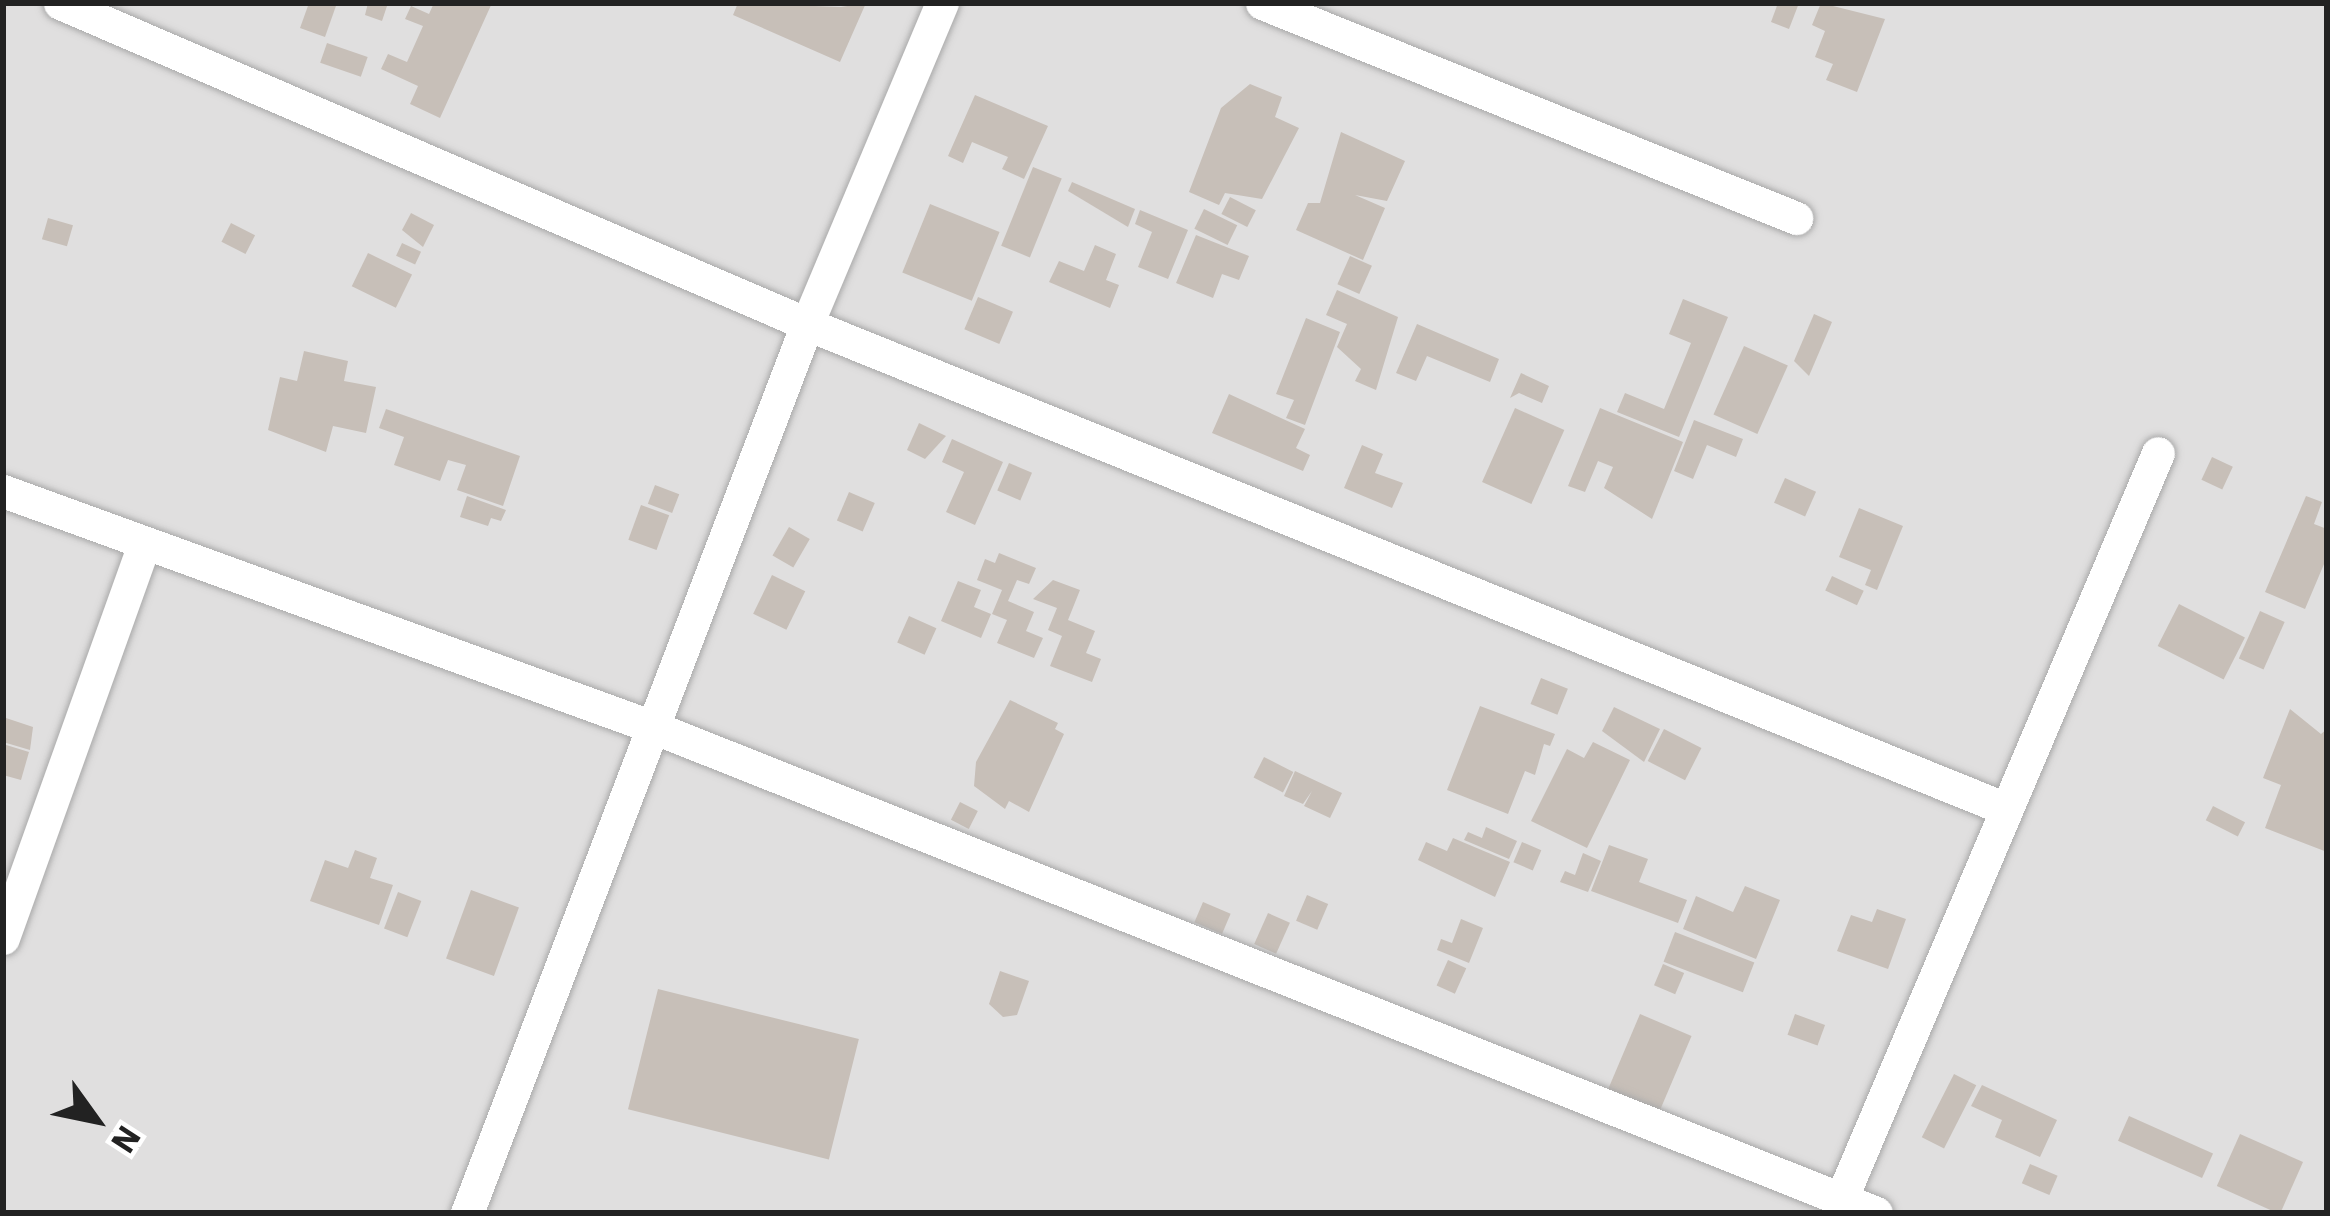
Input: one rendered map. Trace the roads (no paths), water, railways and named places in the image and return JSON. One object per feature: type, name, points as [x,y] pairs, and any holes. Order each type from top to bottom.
[{"type":"street","points":[[60,3],[807,324],[2001,807]]},
{"type":"street","points":[[467,1213],[807,324],[943,3]]},
{"type":"street","points":[[1262,3],[1796,218]]},
{"type":"street","points":[[1842,1197],[2001,807],[2158,453]]},
{"type":"street","points":[[3,491],[143,546],[650,726],[1876,1213]]},
{"type":"street","points":[[3,938],[143,546]]}]
